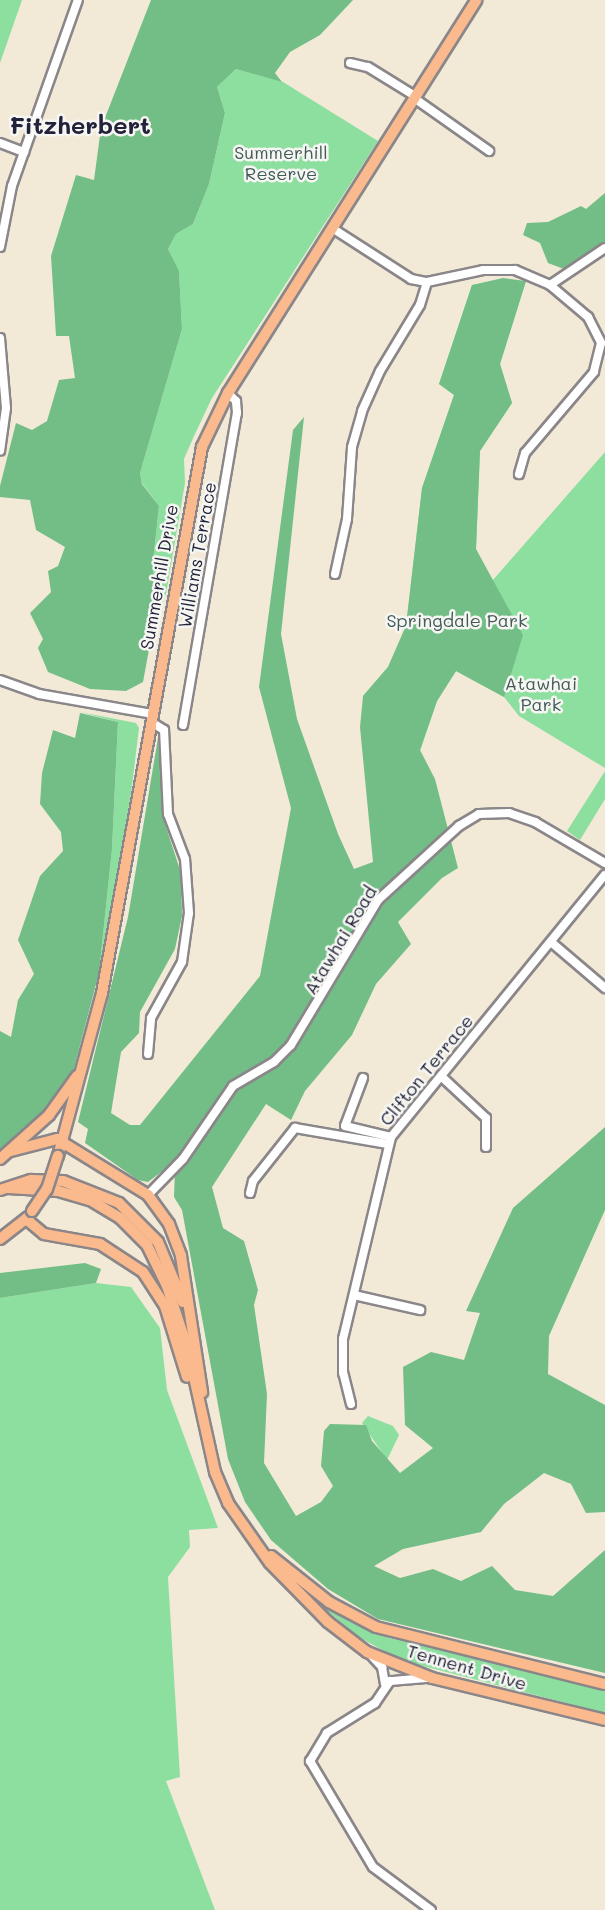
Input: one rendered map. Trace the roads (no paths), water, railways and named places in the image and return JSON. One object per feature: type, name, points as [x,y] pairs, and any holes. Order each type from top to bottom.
[{"type":"main road","name":"Summerhill Drive","points":[[29,1215],[47,1189],[87,1055],[198,466],[228,393],[476,0]]},
{"type":"main road","points":[[0,1159],[12,1151],[58,1105],[87,1055]]},
{"type":"main road","points":[[12,1151],[44,1140],[62,1141],[149,1195],[169,1224],[181,1256],[201,1364],[203,1422]]},
{"type":"main road","name":"Tennent Drive","points":[[4,1189],[31,1180],[63,1181],[105,1195],[132,1213],[158,1242],[176,1279],[186,1317],[188,1350],[220,1486],[243,1530],[298,1594],[368,1652],[432,1678],[605,1720]]},
{"type":"main road","points":[[0,1239],[29,1215],[44,1234],[100,1244],[143,1272],[165,1306],[203,1422]]},
{"type":"main road","name":"Tennent Drive","points":[[243,1530],[304,1584],[362,1621],[413,1638],[605,1684]]},
{"type":"street","points":[[0,247],[24,152],[78,0]]},
{"type":"street","points":[[350,63],[368,67],[415,97],[489,151]]},
{"type":"street","points":[[0,143],[24,152]]},
{"type":"street","points":[[332,228],[411,279],[426,282],[507,269],[550,285],[588,317],[599,334],[601,352],[594,372],[525,453],[519,474]]},
{"type":"street","points":[[550,285],[605,248]]},
{"type":"street","points":[[335,574],[347,519],[352,447],[362,411],[380,371],[420,305],[426,282]]},
{"type":"street","points":[[0,338],[6,408],[0,451]]},
{"type":"street","name":"Williams Terrace","points":[[183,725],[237,413],[236,401],[228,393]]},
{"type":"street","points":[[0,680],[39,694],[152,718],[164,730],[168,814],[185,859],[189,913],[182,962],[151,1018],[148,1054]]},
{"type":"street","name":"Atawhai Road","points":[[149,1195],[183,1159],[233,1086],[274,1062],[291,1045],[378,900],[459,826],[479,814],[509,813],[535,822],[605,863]]},
{"type":"street","name":"Clifton Terrace","points":[[351,1404],[341,1349],[390,1140],[605,875]]},
{"type":"street","points":[[551,942],[605,988]]},
{"type":"street","points":[[442,1077],[482,1112],[489,1132],[486,1147]]},
{"type":"street","points":[[363,1078],[345,1126],[390,1140]]},
{"type":"street","points":[[250,1193],[253,1181],[295,1128],[390,1140]]},
{"type":"street","points":[[354,1295],[420,1310]]},
{"type":"street","points":[[368,1652],[382,1667],[385,1684]]},
{"type":"street","points":[[431,1910],[373,1867],[310,1761],[327,1732],[375,1703],[385,1684],[401,1676],[432,1678]]},
{"type":"district","name":"Fitzherbert","points":[[80,125]]},
{"type":"park label","name":"Summerhill Reserve","points":[[281,163]]},
{"type":"park label","name":"Springdale Park","points":[[457,620]]},
{"type":"park label","name":"Atawhai Park","points":[[541,694]]}]
